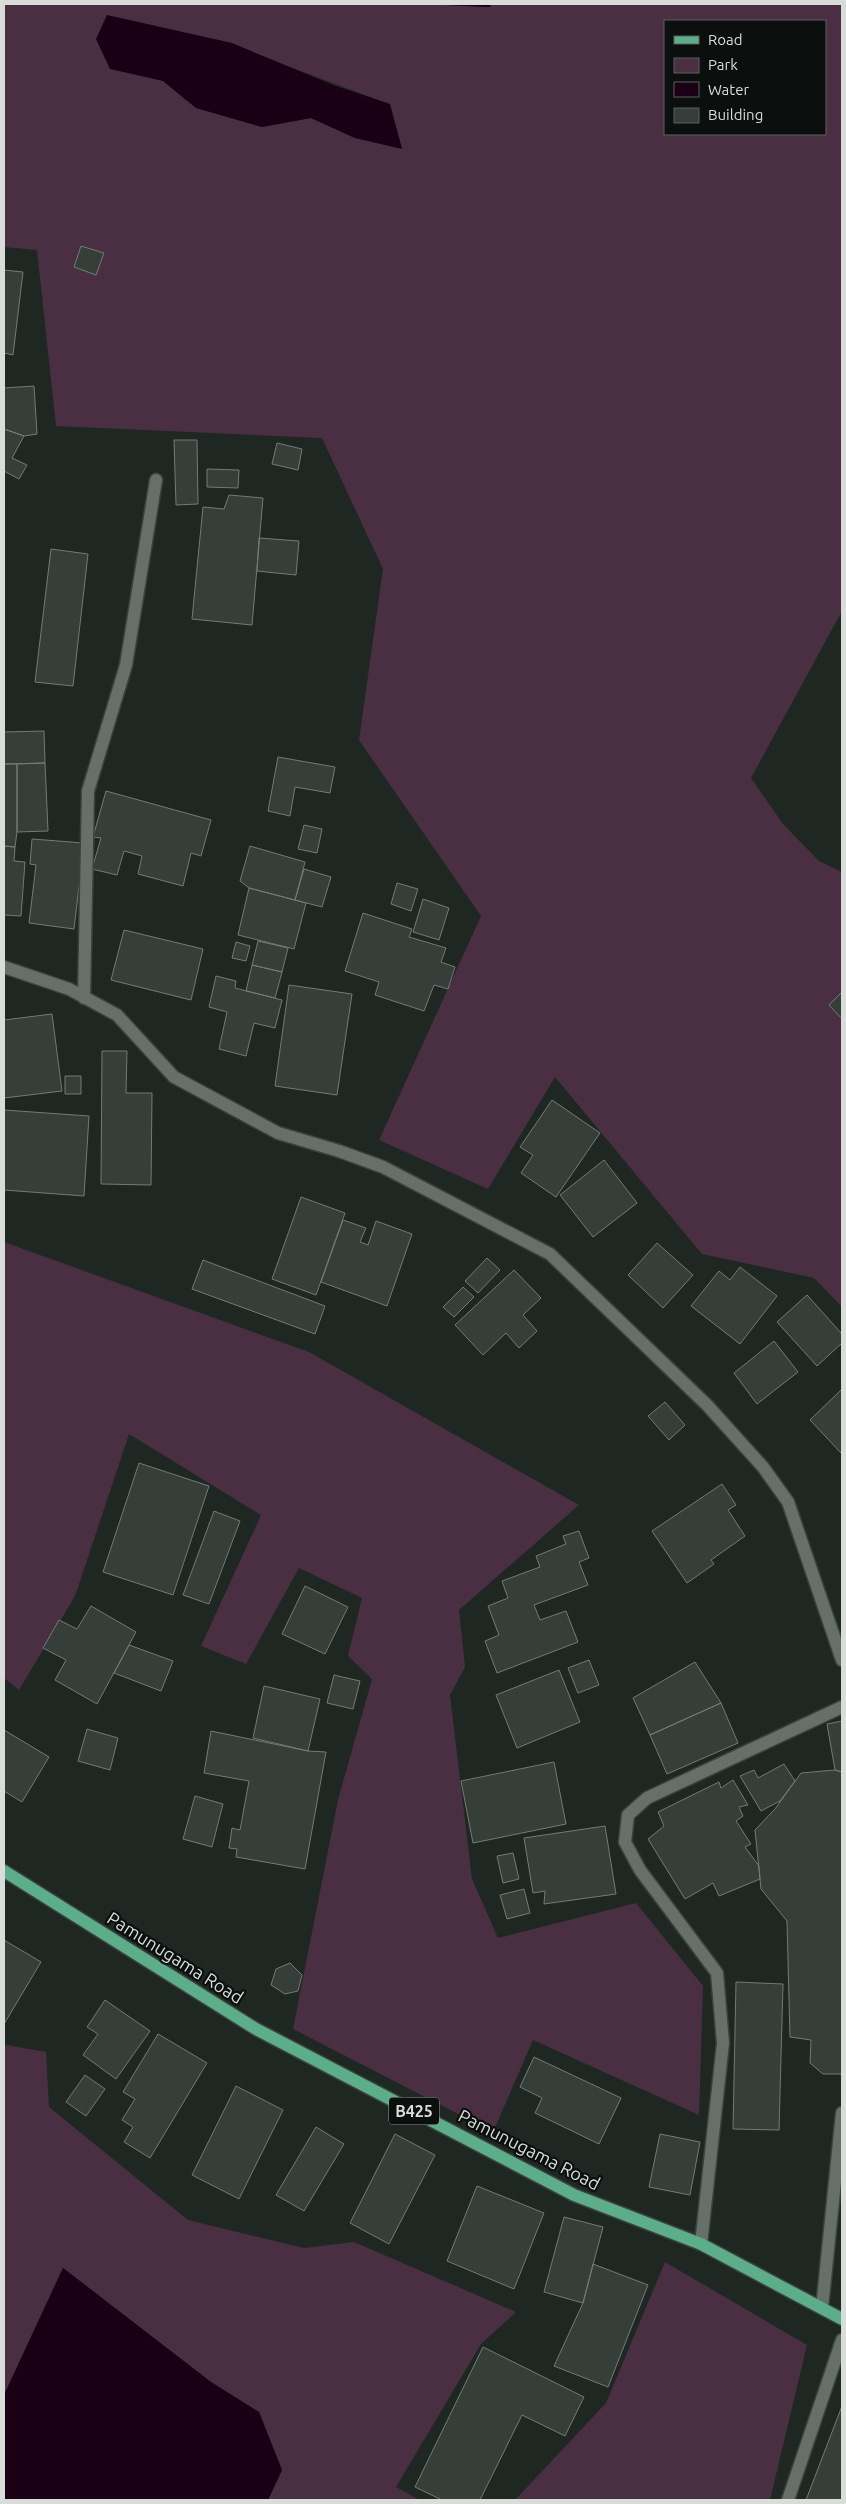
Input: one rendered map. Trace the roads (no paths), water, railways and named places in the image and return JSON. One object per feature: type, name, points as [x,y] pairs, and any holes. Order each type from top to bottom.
[{"type":"main road","name":"Pamunugama Road","points":[[4,1871],[256,2029],[574,2195],[701,2244],[842,2319]]},
{"type":"street","points":[[84,998],[88,791],[126,665],[156,480]]},
{"type":"street","points":[[4,967],[69,989],[117,1015],[174,1077],[278,1133],[339,1150],[384,1167],[550,1254],[707,1404],[763,1467],[788,1502],[842,1660]]},
{"type":"street","points":[[701,2244],[723,2043],[716,1973],[640,1870],[625,1842],[628,1815],[647,1798],[842,1707]]},
{"type":"street","points":[[822,2308],[842,2114]]},
{"type":"street","points":[[788,2500],[842,2340]]},
{"type":"water","points":[[424,4],[493,4],[489,7]]},
{"type":"water","points":[[107,15],[232,43],[333,85],[390,104],[402,149],[355,138],[311,118],[262,127],[196,108],[163,81],[110,69],[96,39]]},
{"type":"water","points":[[63,2268],[211,2382],[259,2412],[282,2470],[268,2500],[4,2500],[4,2395]]}]
